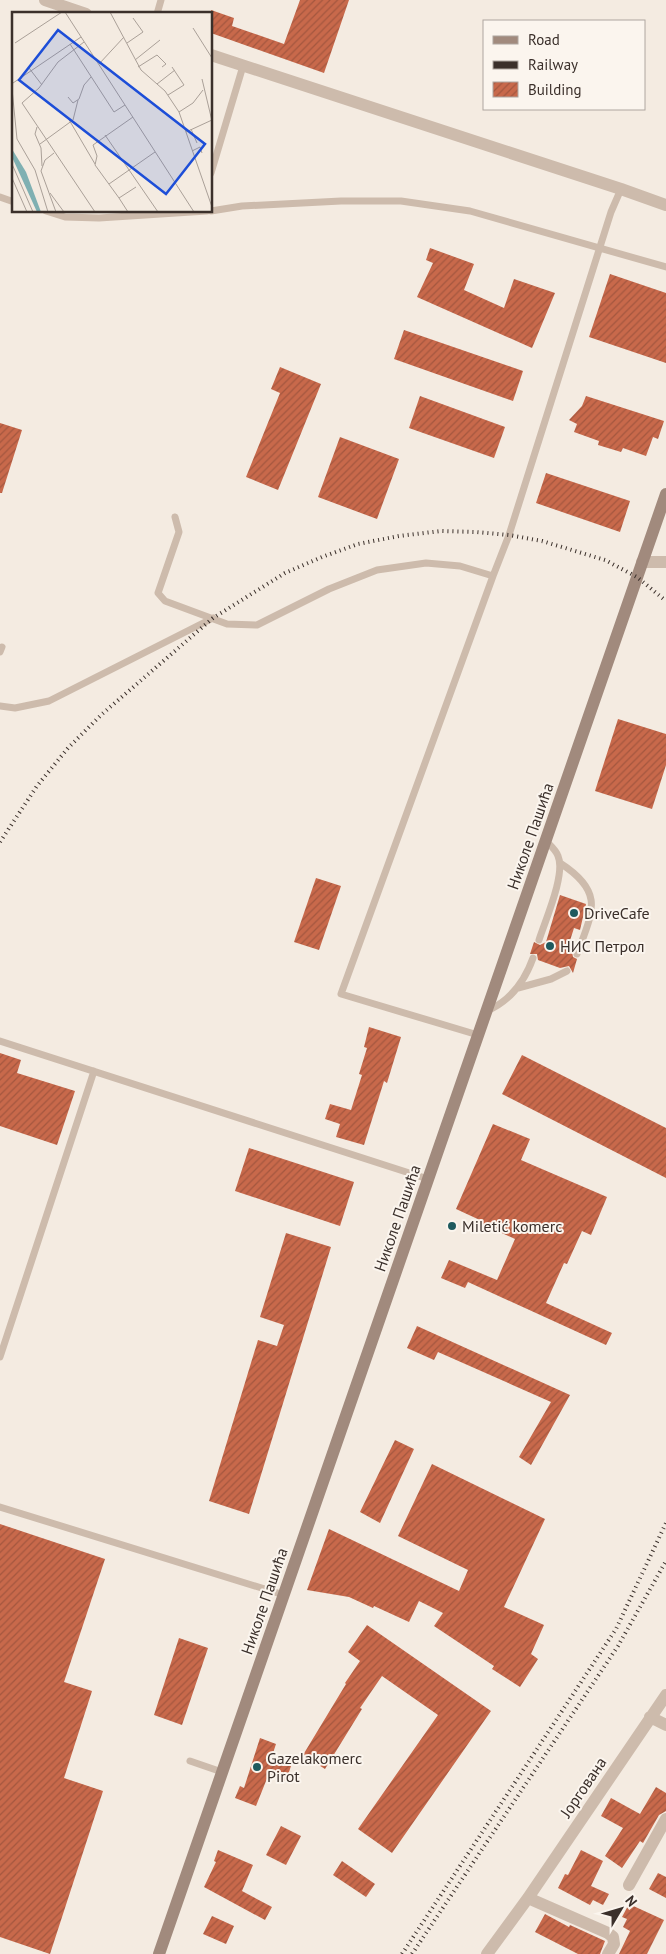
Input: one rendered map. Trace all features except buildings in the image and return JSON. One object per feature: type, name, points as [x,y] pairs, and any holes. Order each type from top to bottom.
[{"type":"main road","name":"Николе Пашића","points":[[159,1954],[666,494]]},
{"type":"street","points":[[45,0],[80,12]]},
{"type":"street","points":[[212,55],[666,205]]},
{"type":"street","points":[[642,562],[666,562]]},
{"type":"street","name":"Јоргована","points":[[487,1954],[528,1898],[666,1694]]},
{"type":"street","points":[[650,1717],[666,1726]]},
{"type":"street","points":[[629,1885],[666,1819]]},
{"type":"street","points":[[528,1898],[608,1933],[613,1937],[614,1944],[608,1954]]},
{"type":"lane","points":[[212,170],[243,66]]},
{"type":"lane","points":[[478,1035],[341,994],[509,535],[611,212],[621,189]]},
{"type":"lane","points":[[0,197],[12,201]]},
{"type":"lane","points":[[212,211],[242,206],[341,201],[401,201],[470,211],[666,268]]},
{"type":"lane","points":[[49,212],[64,217],[100,214],[202,212]]},
{"type":"lane","points":[[175,517],[179,532],[158,593],[165,601],[227,624],[257,626],[329,589],[377,570],[426,564],[460,566],[493,576]]},
{"type":"lane","points":[[0,706],[15,708],[49,701],[213,618]]},
{"type":"lane","points":[[539,940],[557,885],[560,863],[554,849],[546,841]]},
{"type":"lane","points":[[560,863],[570,869],[583,882],[590,893],[593,904],[577,954]]},
{"type":"lane","points":[[486,1011],[500,1006],[518,988],[529,970],[533,958]]},
{"type":"lane","points":[[518,988],[551,979],[567,971]]},
{"type":"lane","points":[[0,1041],[428,1179]]},
{"type":"lane","points":[[0,1357],[94,1071]]},
{"type":"lane","points":[[0,1507],[284,1595]]},
{"type":"lane","points":[[190,1761],[222,1772]]},
{"type":"railway","points":[[0,842],[37,786],[68,748],[101,715],[213,618],[285,573],[322,557],[358,544],[399,536],[441,531],[509,535],[542,541],[605,560],[637,577],[666,601]]},
{"type":"railway","points":[[402,1954],[616,1629],[666,1523]]},
{"type":"railway","points":[[412,1954],[618,1646],[666,1561]]},
{"type":"place","name":"DriveCafe","points":[[574,913]]},
{"type":"place","name":"НИС Петрол","points":[[550,946]]},
{"type":"place","name":"Miletić komerc","points":[[452,1226]]},
{"type":"place","name":"Gazelakomerc Pirot","points":[[257,1767]]}]
